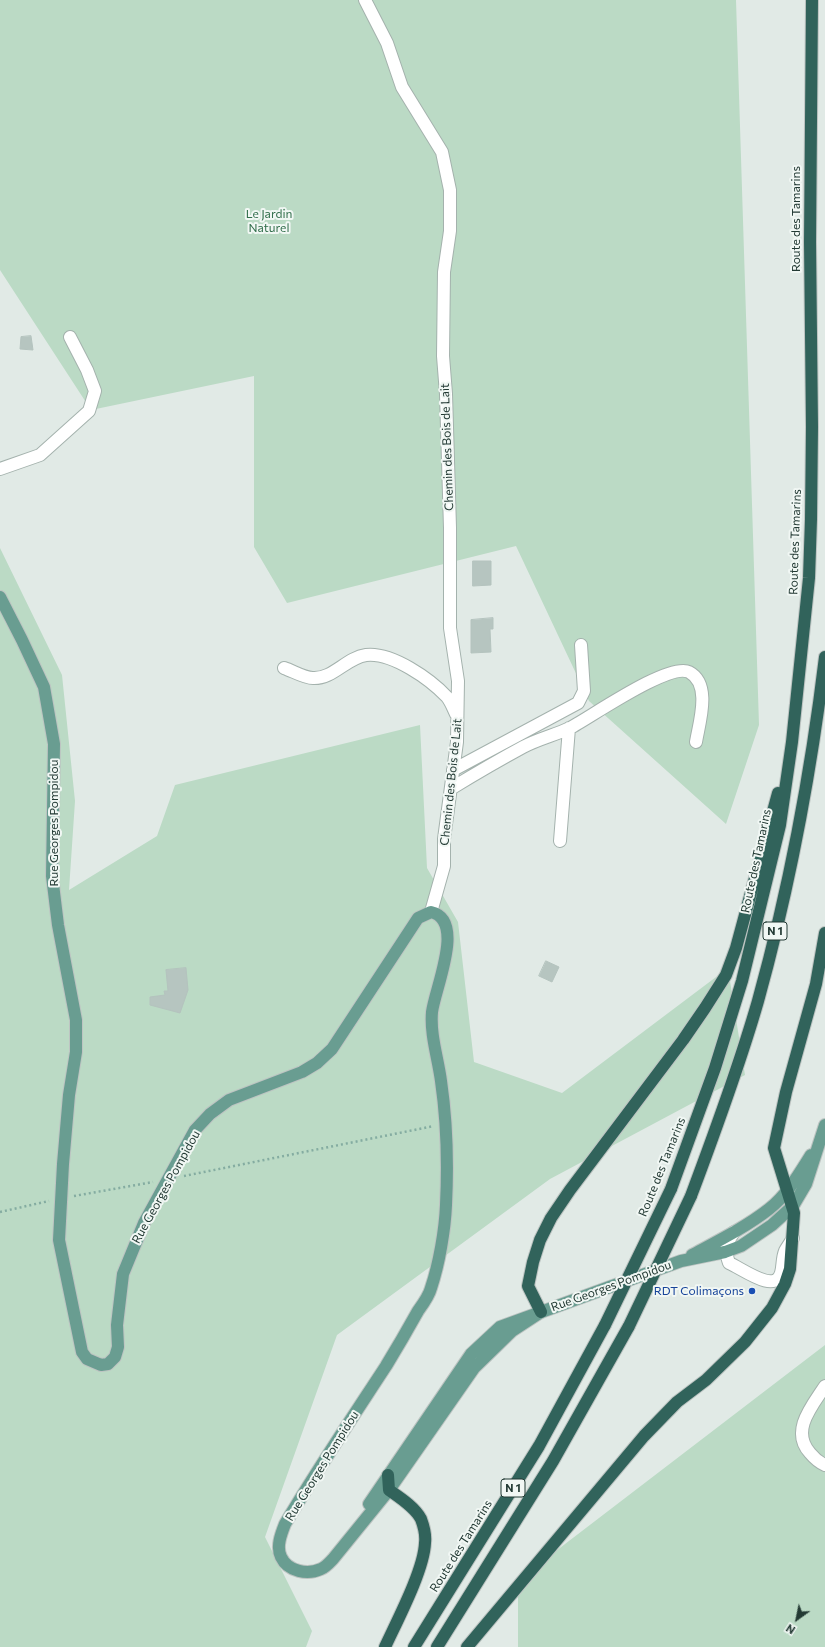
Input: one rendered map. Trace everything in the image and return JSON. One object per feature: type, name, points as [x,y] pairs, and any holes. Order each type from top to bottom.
[{"type":"highway","name":"Route des Tamarins","points":[[414,1647],[539,1446],[605,1325],[671,1188],[715,1068],[744,975],[780,825],[792,742],[809,586],[811,519],[810,234],[812,0]]},
{"type":"highway","name":"N 1","points":[[438,1647],[553,1461],[629,1326],[691,1196],[730,1090],[758,1002],[772,946],[791,869],[806,792],[825,657]]},
{"type":"highway","points":[[541,1312],[528,1286],[533,1262],[551,1218],[692,1027],[726,975],[736,948],[792,742]]},
{"type":"highway","points":[[466,1647],[644,1436],[677,1402],[728,1360],[765,1318],[785,1284],[790,1269],[793,1238],[793,1206],[774,1148],[786,1092],[814,991],[825,933]]},
{"type":"highway","points":[[385,1647],[414,1582],[425,1544],[425,1532],[420,1517],[403,1500],[389,1490],[388,1474]]},
{"type":"main road","name":"Rue Georges Pompidou","points":[[0,597],[44,687],[54,744],[52,876],[58,925],[76,1020],[76,1052],[69,1095],[59,1240],[82,1352],[94,1363],[108,1364],[115,1357],[118,1347],[117,1325],[123,1274],[144,1223],[195,1130],[210,1114],[229,1100],[302,1072],[318,1063],[332,1049],[418,918],[431,912],[442,916],[446,922],[449,932],[448,946],[434,996],[432,1014],[433,1040],[441,1080],[446,1124],[446,1208],[431,1289],[397,1348],[293,1511],[281,1535],[279,1546],[281,1557],[289,1566],[299,1572],[310,1573],[322,1569],[333,1559],[389,1490],[474,1368],[512,1331],[541,1312]]},
{"type":"main road","name":"Rue Georges Pompidou","points":[[333,1559],[388,1474],[471,1354],[500,1327],[681,1261],[725,1252],[741,1246],[772,1226],[793,1206],[806,1184],[825,1124]]},
{"type":"main road","name":"Rue Georges Pompidou","points":[[681,1261],[734,1232],[770,1209],[787,1191],[820,1141]]},
{"type":"street","name":"Chemin des Bois de Lait","points":[[364,0],[387,42],[402,87],[442,152],[450,190],[450,231],[444,272],[443,356],[446,394],[450,528],[450,628],[458,681],[452,788],[444,839],[444,866],[431,912]]},
{"type":"street","points":[[0,469],[40,455],[88,411],[95,391],[87,370],[70,337]]},
{"type":"street","points":[[453,770],[578,703],[584,691],[581,645]]},
{"type":"street","points":[[284,668],[312,678],[322,677],[350,660],[366,655],[389,658],[428,681],[448,698],[457,716]]},
{"type":"street","points":[[452,788],[523,747],[569,728],[659,677],[680,670],[689,672],[700,686],[703,696],[696,742]]},
{"type":"street","points":[[560,841],[569,728]]},
{"type":"street","points":[[734,1232],[726,1244],[725,1252],[729,1263],[766,1282],[773,1283],[778,1280],[782,1272],[784,1252],[793,1238]]},
{"type":"street","points":[[825,1386],[811,1407],[802,1426],[803,1445],[818,1462],[825,1465]]},
{"type":"path","points":[[0,1212],[61,1198],[168,1179],[446,1124]]},
{"type":"green space","name":"Le Jardin Naturel","points":[[0,0],[736,0],[759,725],[726,824],[589,701],[516,546],[287,603],[254,547],[254,376],[91,410],[0,270]]},
{"type":"green space","points":[[0,548],[62,675],[75,801],[69,890],[157,836],[175,785],[420,725],[427,868],[458,922],[474,1062],[562,1093],[724,971],[726,956],[745,1075],[550,1179],[337,1335],[265,1537],[312,1631],[306,1647],[0,1647]]},
{"type":"green space","points":[[825,1345],[825,1647],[518,1647],[518,1580]]},
{"type":"building","points":[[31,336],[33,350],[20,349],[21,337]]},
{"type":"building","points":[[473,561],[491,561],[491,585],[473,586]]},
{"type":"building","points":[[493,618],[493,629],[490,629],[491,652],[471,653],[471,620]]},
{"type":"building","points":[[546,961],[559,967],[552,982],[539,976]]},
{"type":"building","points":[[186,968],[188,990],[180,1013],[150,1005],[150,997],[165,995],[164,991],[168,991],[166,970]]},
{"type":"place","name":"RDT Colimaçons","points":[[752,1291]]}]
